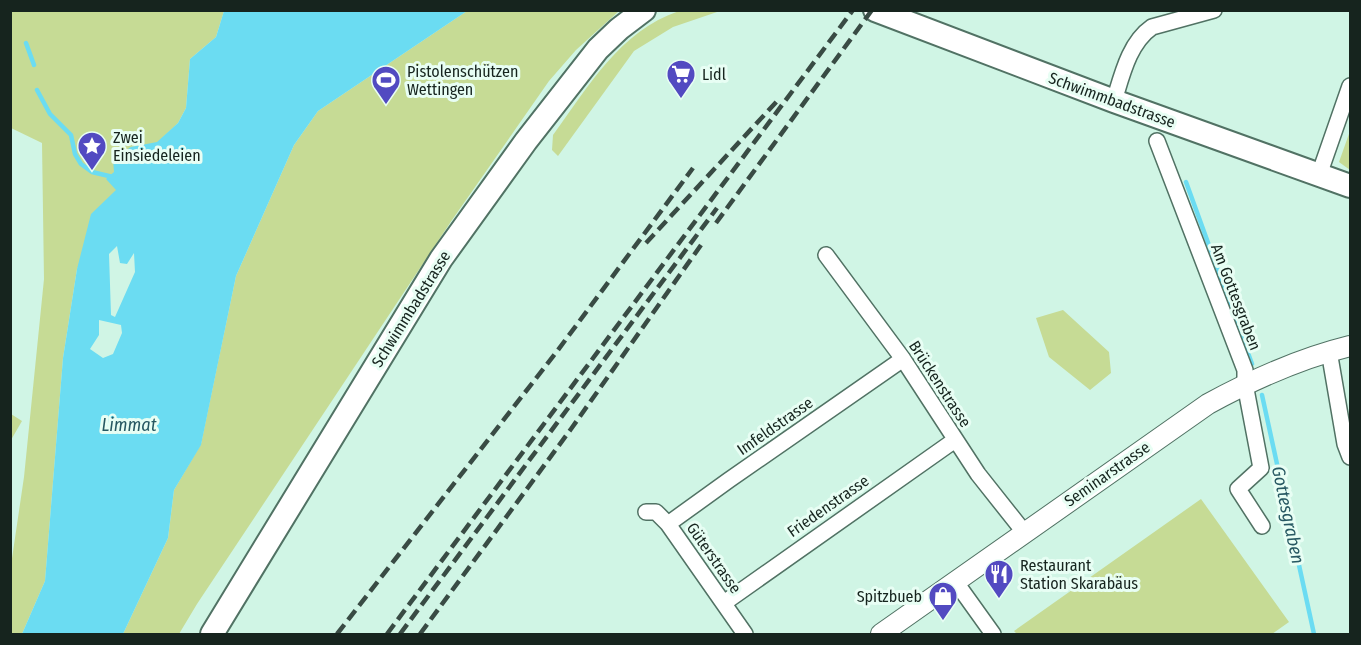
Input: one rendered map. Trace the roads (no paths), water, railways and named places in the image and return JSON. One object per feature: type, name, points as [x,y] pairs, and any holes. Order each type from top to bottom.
[{"type":"main road","name":"Schwimmbadstrasse","points":[[212,634],[441,259],[526,141],[598,49],[644,10]]},
{"type":"main road","name":"Schwimmbadstrasse","points":[[875,10],[1113,101],[1350,186]]},
{"type":"street","points":[[1113,101],[1130,54],[1144,33],[1152,27],[1214,10]]},
{"type":"street","points":[[1319,175],[1350,86]]},
{"type":"street","name":"Am Gottesgraben","points":[[1157,141],[1245,370],[1245,384],[1261,468],[1238,489],[1262,526]]},
{"type":"street","name":"Brückenstrasse","points":[[826,255],[903,359],[955,440],[1024,532]]},
{"type":"street","name":"Seminarstrasse","points":[[881,634],[1208,404],[1245,384],[1329,351],[1350,346]]},
{"type":"street","points":[[1329,351],[1345,444],[1350,457]]},
{"type":"street","name":"Imfeldstrasse","points":[[668,525],[903,359]]},
{"type":"street","name":"Friedenstrasse","points":[[724,603],[955,440]]},
{"type":"street","name":"Güterstrasse","points":[[646,512],[656,512],[668,525],[745,634]]},
{"type":"street","points":[[955,582],[993,634]]},
{"type":"water","name":"Limmat","points":[[224,11],[467,11],[318,111],[294,145],[236,276],[201,445],[174,490],[168,538],[123,634],[22,634],[45,581],[63,358],[77,269],[91,214],[116,190],[106,179],[114,172],[113,159],[131,147],[157,142],[178,123],[186,108],[190,59],[216,37]],"holes":[[[117,246],[120,263],[127,264],[134,253],[135,272],[115,317],[111,315],[109,254]],[[99,320],[121,325],[122,333],[113,354],[103,358],[90,349],[99,335]]]},
{"type":"waterway","points":[[26,43],[34,65]]},
{"type":"waterway","points":[[37,90],[50,114],[71,135],[75,154],[81,164],[92,172],[113,177]]},
{"type":"waterway","name":"Gottesgraben","points":[[1186,182],[1252,364]]},
{"type":"waterway","name":"Gottesgraben","points":[[1262,395],[1314,634]]},
{"type":"railway","points":[[387,634],[853,10]]},
{"type":"railway","points":[[716,223],[872,10]]},
{"type":"railway","points":[[646,243],[779,99]]},
{"type":"railway","points":[[337,634],[558,350],[693,168]]},
{"type":"railway","points":[[400,634],[717,208]]},
{"type":"railway","points":[[420,634],[571,429],[701,245]]},
{"type":"place","name":"Lidl","points":[[681,100]]},
{"type":"place","name":"Pistolenschützen Wettingen","points":[[386,106]]},
{"type":"place","name":"Zwei Einsiedeleien","points":[[92,172]]},
{"type":"place","name":"Restaurant Station Skarabäus","points":[[999,600]]},
{"type":"place","name":"Spitzbueb","points":[[943,622]]}]
